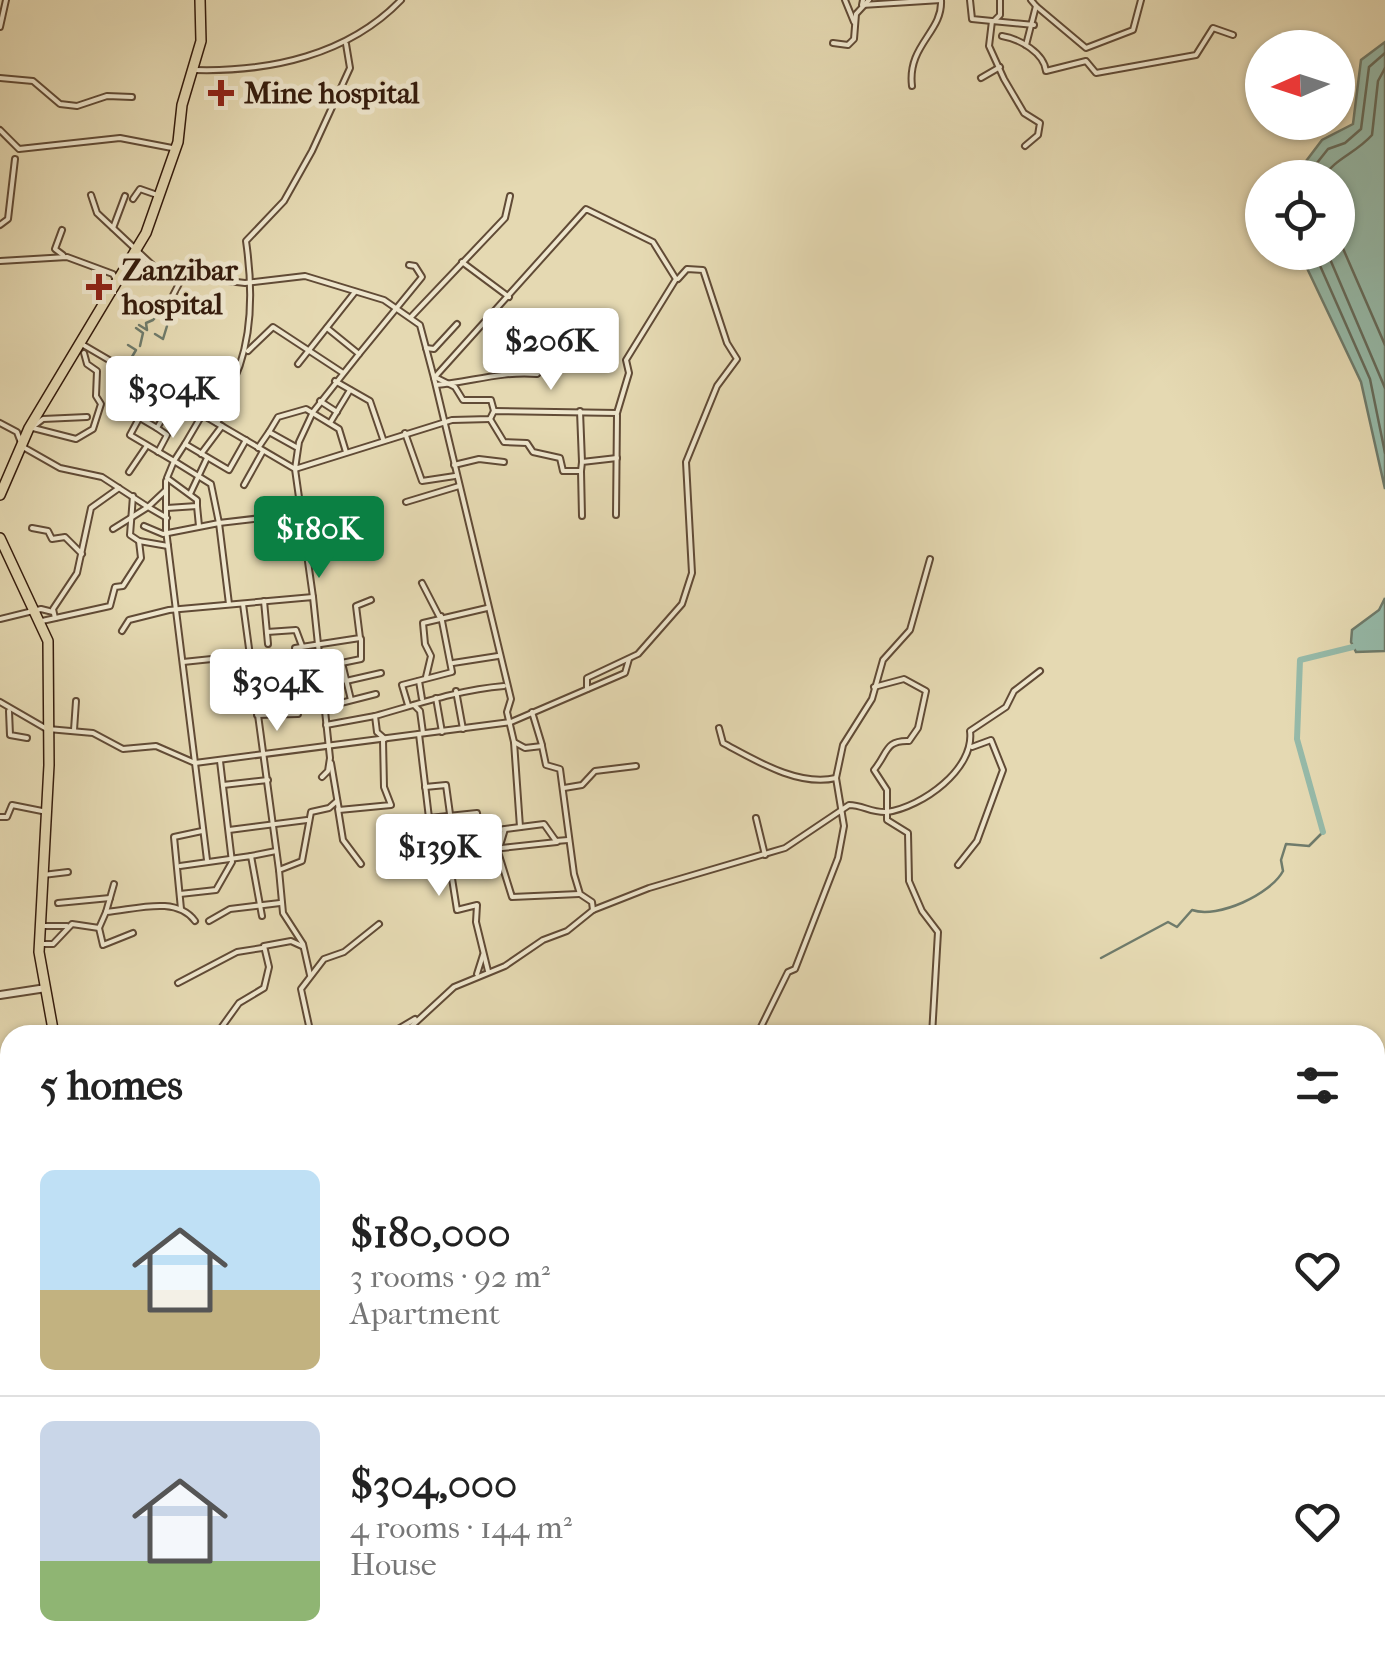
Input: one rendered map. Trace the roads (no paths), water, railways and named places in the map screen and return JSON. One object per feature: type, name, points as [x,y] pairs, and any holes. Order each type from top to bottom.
[{"type":"main road","points":[[0,495],[30,428],[107,308],[119,275],[138,248],[160,196],[176,149],[181,113],[201,41],[200,0]]},
{"type":"main road","points":[[0,538],[3,554],[42,621],[48,641],[41,942],[54,1025]]},
{"type":"street","points":[[0,27],[6,0]]},
{"type":"street","points":[[194,70],[243,71],[346,44],[402,0]]},
{"type":"street","points":[[845,0],[854,22]]},
{"type":"street","points":[[833,43],[848,44],[854,39],[865,2],[941,0],[941,14],[912,58],[912,86]]},
{"type":"street","points":[[970,0],[972,19],[1034,25]]},
{"type":"street","points":[[1000,0],[1000,15],[993,22],[989,46],[1024,113],[1040,123],[1038,134],[1025,146]]},
{"type":"street","points":[[1032,0],[1086,48],[1133,30],[1142,0]]},
{"type":"street","points":[[1026,45],[1036,6]]},
{"type":"street","points":[[1010,23],[1006,36],[1026,45],[1044,60],[1046,71],[1086,60],[1096,73],[1196,55],[1212,28],[1233,36]]},
{"type":"street","points":[[246,353],[247,311],[253,283],[246,241],[284,201],[312,151],[350,68],[346,44]]},
{"type":"street","points":[[981,78],[1000,68]]},
{"type":"street","points":[[0,78],[33,81],[60,104],[132,97]]},
{"type":"street","points":[[0,130],[20,149],[120,138],[176,149]]},
{"type":"street","points":[[0,225],[8,220],[15,159]]},
{"type":"street","points":[[132,199],[140,189],[160,196]]},
{"type":"street","points":[[90,195],[96,202],[97,213],[164,275]]},
{"type":"street","points":[[113,228],[126,196]]},
{"type":"street","points":[[412,316],[505,218],[510,196]]},
{"type":"street","points":[[435,380],[586,209],[652,242],[676,279]]},
{"type":"street","points":[[62,230],[56,249],[67,258]]},
{"type":"street","points":[[0,261],[67,258],[119,275],[253,283],[305,276],[412,316],[420,326],[435,380],[511,699],[507,712],[514,742],[520,827]]},
{"type":"street","points":[[462,262],[509,297]]},
{"type":"street","points":[[361,864],[343,840],[296,469],[298,448],[320,401],[422,277],[416,266],[409,265]]},
{"type":"street","points":[[587,689],[588,675],[628,659],[677,610],[689,588],[692,531],[684,488],[686,462],[717,386],[737,360],[727,343],[703,270],[686,269],[676,279],[626,360],[629,373],[616,413],[616,515]]},
{"type":"street","points":[[170,301],[182,278]]},
{"type":"street","points":[[298,364],[355,292]]},
{"type":"street","points":[[426,348],[434,349],[458,324]]},
{"type":"street","points":[[199,526],[197,506],[190,494],[167,478],[185,444],[230,390],[231,377],[246,353],[273,328],[310,348],[343,373]]},
{"type":"street","points":[[327,328],[360,354]]},
{"type":"street","points":[[82,348],[296,469],[444,422],[490,419]]},
{"type":"street","points":[[10,428],[30,428],[76,439],[93,429],[101,404],[96,396],[96,372],[87,364],[82,348]]},
{"type":"street","points":[[448,384],[491,374],[536,374],[563,349]]},
{"type":"street","points":[[181,362],[218,390],[222,398]]},
{"type":"street","points":[[435,380],[455,386],[461,399],[490,400],[494,411],[490,419]]},
{"type":"street","points":[[335,381],[372,404],[384,440]]},
{"type":"street","points":[[155,389],[130,435],[213,488],[230,604]]},
{"type":"street","points":[[330,423],[350,390]]},
{"type":"street","points":[[157,428],[174,400]]},
{"type":"street","points":[[320,401],[337,412]]},
{"type":"street","points":[[201,454],[226,408]]},
{"type":"street","points":[[244,485],[278,417],[306,409],[313,412],[339,429],[346,452]]},
{"type":"street","points":[[494,411],[616,413]]},
{"type":"street","points":[[580,411],[582,516]]},
{"type":"street","points":[[30,428],[43,419],[87,417]]},
{"type":"street","points":[[140,418],[168,435],[158,452]]},
{"type":"street","points":[[490,419],[504,442],[526,442],[533,452],[560,458],[563,470],[581,471]]},
{"type":"street","points":[[0,423],[19,434],[20,446],[60,468],[94,474],[167,518]]},
{"type":"street","points":[[269,432],[298,448]]},
{"type":"street","points":[[406,434],[422,482],[456,475]]},
{"type":"street","points":[[185,444],[230,470],[246,440]]},
{"type":"street","points":[[130,472],[146,446]]},
{"type":"street","points":[[190,494],[208,458]]},
{"type":"street","points":[[582,462],[618,458]]},
{"type":"street","points":[[454,465],[479,460],[504,462]]},
{"type":"street","points":[[166,481],[166,530],[208,860]]},
{"type":"street","points":[[406,502],[459,486]]},
{"type":"street","points":[[42,621],[54,615],[77,574],[91,508],[119,488]]},
{"type":"street","points":[[113,529],[132,519],[166,490]]},
{"type":"street","points":[[132,496],[130,535],[168,546]]},
{"type":"street","points":[[167,508],[197,506]]},
{"type":"street","points":[[144,526],[162,534],[166,530],[304,513]]},
{"type":"street","points":[[32,528],[48,531],[52,539],[65,537],[82,554]]},
{"type":"street","points":[[0,619],[35,610],[54,615],[107,610],[116,587],[124,586],[141,558],[139,540]]},
{"type":"street","points":[[762,1025],[788,972],[795,969],[828,892],[843,835],[836,778],[843,746],[872,699],[882,660],[910,630],[930,559]]},
{"type":"street","points":[[422,583],[440,616],[452,672],[401,686],[411,705],[420,711],[432,864],[470,868],[480,862],[480,854],[568,840]]},
{"type":"street","points":[[122,631],[129,620],[176,609],[313,597]]},
{"type":"street","points":[[322,668],[362,657],[356,606],[371,600]]},
{"type":"street","points":[[264,601],[268,644]]},
{"type":"street","points":[[243,602],[281,903],[288,924],[304,948],[310,976]]},
{"type":"street","points":[[426,677],[432,656],[425,644],[424,623],[440,616],[487,608]]},
{"type":"street","points":[[267,632],[296,630],[302,646]]},
{"type":"street","points":[[300,678],[294,648],[360,638]]},
{"type":"street","points":[[182,662],[250,655]]},
{"type":"street","points":[[451,663],[498,656]]},
{"type":"street","points":[[0,702],[10,711],[26,713],[38,726],[93,733],[114,747],[156,746],[195,763],[510,722],[625,672],[628,659]]},
{"type":"street","points":[[342,662],[351,700]]},
{"type":"street","points":[[972,747],[970,731],[1006,707],[1014,691],[1040,671]]},
{"type":"street","points":[[346,681],[382,673]]},
{"type":"street","points":[[254,685],[322,676]]},
{"type":"street","points":[[874,687],[904,679],[926,691],[918,728],[909,741],[894,740],[874,770],[887,790],[886,820],[908,833],[909,881],[922,912],[938,932],[933,1025]]},
{"type":"street","points":[[419,681],[422,699]]},
{"type":"street","points":[[272,682],[276,713]]},
{"type":"street","points":[[326,724],[404,711],[422,699],[456,691],[505,686]]},
{"type":"street","points":[[456,691],[464,729]]},
{"type":"street","points":[[325,706],[376,694]]},
{"type":"street","points":[[434,697],[440,703],[442,732]]},
{"type":"street","points":[[359,699],[364,716]]},
{"type":"street","points":[[74,730],[76,701]]},
{"type":"street","points":[[10,711],[11,736],[27,738]]},
{"type":"street","points":[[532,712],[546,765],[557,766],[564,788],[568,840],[580,894]]},
{"type":"street","points":[[257,715],[298,714]]},
{"type":"street","points":[[338,808],[350,812],[391,805],[384,786],[384,739],[377,732],[375,716]]},
{"type":"street","points":[[719,728],[724,744],[750,760],[806,780],[836,778]]},
{"type":"street","points":[[0,731],[10,731]]},
{"type":"street","points":[[404,1025],[476,974],[567,931],[593,910],[649,888],[785,848],[855,804],[868,812],[886,812],[915,803],[948,781],[972,747],[991,740],[1000,752],[1003,770],[977,841],[958,864]]},
{"type":"street","points":[[514,742],[525,748],[542,746]]},
{"type":"street","points":[[322,778],[330,758]]},
{"type":"street","points":[[180,894],[216,890],[232,856],[220,760]]},
{"type":"street","points":[[564,788],[582,784],[595,771],[636,766]]},
{"type":"street","points":[[223,785],[268,780]]},
{"type":"street","points":[[426,787],[446,785],[450,816]]},
{"type":"street","points":[[279,870],[302,861],[311,812],[329,808],[337,800]]},
{"type":"street","points":[[0,818],[7,816],[12,805],[46,812]]},
{"type":"street","points":[[429,818],[477,813],[481,833],[546,825],[557,842]]},
{"type":"street","points":[[756,818],[766,854]]},
{"type":"street","points":[[229,830],[308,820]]},
{"type":"street","points":[[504,828],[500,850],[512,896],[580,894],[592,902],[593,910]]},
{"type":"street","points":[[180,910],[175,835],[202,831]]},
{"type":"street","points":[[180,866],[277,852]]},
{"type":"street","points":[[252,856],[256,905],[262,916]]},
{"type":"street","points":[[450,865],[457,910],[477,905],[488,971]]},
{"type":"street","points":[[43,876],[68,872]]},
{"type":"street","points":[[114,884],[99,928],[104,944],[133,933]]},
{"type":"street","points":[[58,904],[110,898]]},
{"type":"street","points":[[106,912],[158,903],[180,910],[196,921]]},
{"type":"street","points":[[209,921],[230,909],[281,903]]},
{"type":"street","points":[[309,1025],[300,993],[310,976],[324,959],[344,952],[379,924]]},
{"type":"street","points":[[41,926],[99,928]]},
{"type":"street","points":[[41,942],[53,944],[64,936],[66,926]]},
{"type":"street","points":[[178,983],[237,952],[289,941],[304,948]]},
{"type":"street","points":[[223,1025],[239,1003],[264,988],[269,967],[262,948]]},
{"type":"street","points":[[476,974],[484,955]]},
{"type":"street","points":[[0,995],[46,988]]},
{"type":"street","points":[[412,1025],[427,1010]]},
{"type":"water","points":[[1385,42],[1385,489],[1361,382],[1308,270],[1355,270],[1355,160],[1307,160],[1322,140],[1355,140],[1361,60]]},
{"type":"water","points":[[1385,598],[1385,651],[1356,652],[1351,642],[1352,630],[1379,610]]},
{"type":"waterway","points":[[154,319],[161,306]]},
{"type":"waterway","points":[[139,325],[147,330],[146,323],[153,320]]},
{"type":"waterway","points":[[155,334],[163,339],[167,326]]},
{"type":"waterway","points":[[136,328],[143,333],[140,346]]},
{"type":"waterway","points":[[126,367],[136,350],[128,345]]},
{"type":"waterway","points":[[1323,832],[1297,739],[1300,660],[1353,647]]},
{"type":"waterway","points":[[1101,958],[1168,922],[1177,927],[1192,910],[1216,911],[1256,896],[1283,871],[1281,860],[1286,844],[1309,846],[1323,832]]},
{"type":"place","name":"Mine hospital","points":[[221,93]]},
{"type":"place","name":"Zanzibar hospital","points":[[99,287]]}]
